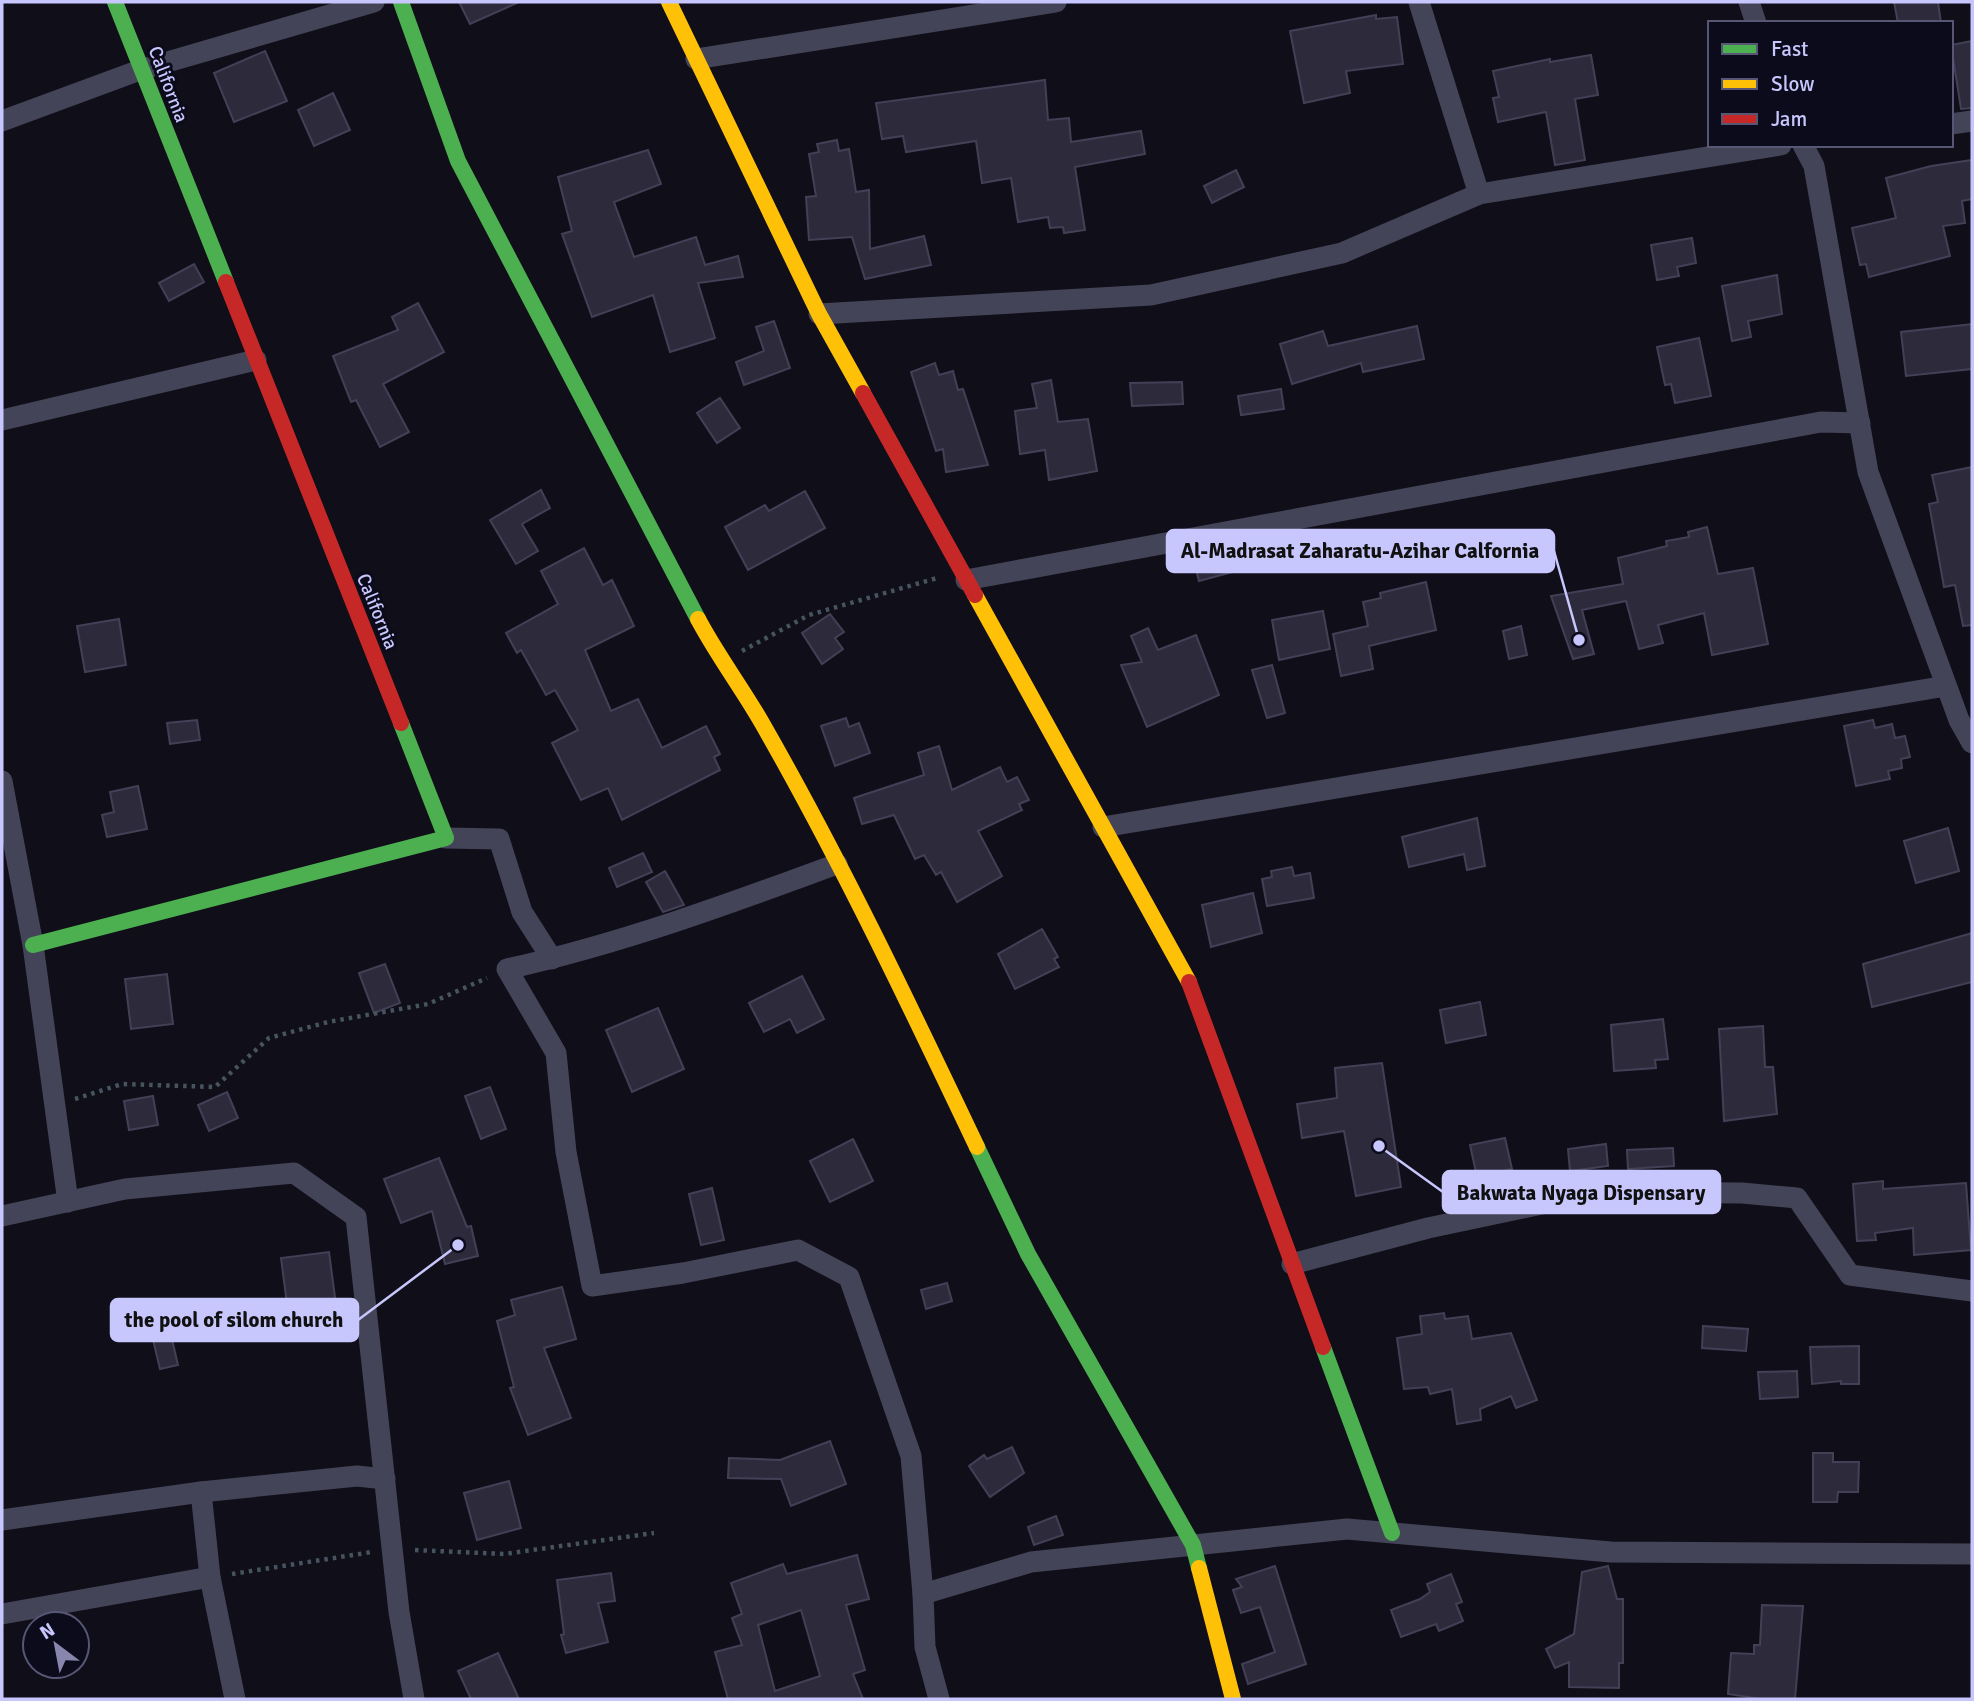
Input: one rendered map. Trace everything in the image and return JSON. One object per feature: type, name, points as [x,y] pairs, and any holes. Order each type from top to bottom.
[{"type":"street","name":"California","points":[[115,2],[446,838]]},
{"type":"street","points":[[2,121],[140,70],[374,2]]},
{"type":"street","points":[[401,2],[458,161],[645,523],[721,662],[761,721],[883,948],[1028,1254],[1193,1545],[1233,1699]]},
{"type":"street","points":[[669,2],[819,314],[1188,980],[1392,1533]]},
{"type":"street","points":[[696,59],[1056,2]]},
{"type":"street","points":[[1419,2],[1479,194]]},
{"type":"street","points":[[1749,2],[1755,21]]},
{"type":"street","points":[[1953,124],[1972,121]]},
{"type":"street","points":[[819,314],[1151,295],[1342,253],[1479,194],[1769,147]]},
{"type":"street","points":[[1804,147],[1814,166],[1868,472],[1959,720],[1972,743]]},
{"type":"street","points":[[2,420],[256,360]]},
{"type":"street","points":[[964,576],[1821,422],[1860,423]]},
{"type":"street","points":[[1103,827],[1946,686]]},
{"type":"street","points":[[2,781],[33,945],[68,1202]]},
{"type":"street","points":[[33,945],[446,838],[499,839],[522,912],[552,959]]},
{"type":"street","points":[[837,864],[695,916],[552,959],[507,969],[556,1053],[566,1152],[592,1286],[682,1273],[798,1250],[849,1277],[911,1456],[925,1647],[939,1699]]},
{"type":"street","points":[[2,1216],[125,1189],[295,1172],[356,1217],[399,1612],[414,1699]]},
{"type":"street","points":[[1292,1264],[1428,1228],[1598,1192],[1742,1193],[1797,1198],[1850,1275],[1972,1291]]},
{"type":"street","points":[[2,1520],[201,1492],[357,1475],[385,1479]]},
{"type":"street","points":[[201,1492],[210,1577],[235,1699]]},
{"type":"street","points":[[923,1594],[1031,1562],[1347,1529],[1611,1552],[1972,1553]]},
{"type":"street","points":[[2,1614],[210,1577]]},
{"type":"path","points":[[721,662],[809,615],[964,576]]},
{"type":"path","points":[[55,1105],[122,1084],[215,1087],[269,1038],[328,1022],[428,1004],[507,969]]},
{"type":"path","points":[[210,1577],[394,1549],[503,1554],[654,1533]]},
{"type":"building","points":[[459,2],[519,2],[470,24]]},
{"type":"building","points":[[1894,2],[1938,2],[1941,21],[1898,21]]},
{"type":"building","points":[[1376,15],[1376,19],[1397,17],[1403,64],[1346,71],[1350,93],[1304,103],[1290,31]]},
{"type":"building","points":[[1972,41],[1972,108],[1961,109],[1953,45]]},
{"type":"building","points":[[265,51],[287,101],[234,122],[214,73]]},
{"type":"building","points":[[1591,55],[1598,95],[1575,99],[1585,160],[1555,165],[1546,112],[1498,122],[1493,98],[1499,97],[1493,71],[1550,59],[1550,62]]},
{"type":"building","points":[[1045,80],[1048,120],[1069,118],[1071,142],[1141,131],[1145,154],[1075,167],[1085,230],[1064,233],[1063,227],[1050,228],[1048,217],[1018,222],[1011,178],[982,183],[976,141],[906,152],[903,136],[882,139],[876,103]]},
{"type":"building","points":[[333,93],[350,130],[314,146],[298,110]]},
{"type":"building","points":[[837,140],[839,151],[849,149],[856,192],[869,190],[870,249],[924,236],[931,265],[865,279],[852,237],[809,240],[806,197],[816,196],[809,154],[819,152],[817,144]]},
{"type":"building","points":[[648,150],[661,184],[614,202],[634,257],[696,237],[705,265],[738,256],[743,277],[698,283],[715,338],[670,352],[653,295],[592,317],[562,234],[572,231],[558,177]]},
{"type":"building","points":[[1972,160],[1972,199],[1962,201],[1965,223],[1943,226],[1950,256],[1869,277],[1866,264],[1860,265],[1852,228],[1896,218],[1886,178],[1931,166]]},
{"type":"building","points":[[1236,170],[1244,187],[1212,203],[1204,186]]},
{"type":"building","points":[[1692,238],[1696,263],[1677,267],[1679,276],[1657,280],[1651,245]]},
{"type":"building","points":[[194,264],[204,282],[169,301],[159,283]]},
{"type":"building","points":[[1777,275],[1782,314],[1748,321],[1751,337],[1732,341],[1722,286]]},
{"type":"building","points":[[418,303],[444,352],[383,384],[409,432],[380,447],[356,400],[351,402],[333,356],[398,330],[392,317]]},
{"type":"building","points":[[774,321],[790,368],[744,385],[736,362],[764,351],[756,327]]},
{"type":"building","points":[[1972,324],[1972,369],[1906,376],[1901,332]]},
{"type":"building","points":[[1417,326],[1424,359],[1363,372],[1361,363],[1292,384],[1280,344],[1323,331],[1328,346]]},
{"type":"building","points":[[1699,338],[1711,396],[1675,403],[1671,384],[1665,385],[1657,347]]},
{"type":"building","points":[[935,363],[939,375],[953,371],[958,390],[963,389],[988,465],[946,472],[943,449],[936,451],[911,372]]},
{"type":"building","points":[[1051,380],[1058,422],[1088,419],[1097,471],[1049,480],[1045,450],[1020,454],[1015,411],[1037,408],[1032,384]]},
{"type":"building","points":[[1182,382],[1183,404],[1132,406],[1130,383]]},
{"type":"building","points":[[1281,389],[1284,409],[1241,415],[1238,396]]},
{"type":"building","points":[[720,398],[740,428],[717,443],[697,413]]},
{"type":"building","points":[[1972,467],[1972,625],[1963,626],[1955,585],[1944,587],[1929,504],[1938,502],[1932,475]]},
{"type":"building","points":[[541,490],[550,508],[522,524],[538,551],[516,564],[490,520]]},
{"type":"building","points":[[805,491],[825,528],[748,570],[725,527],[765,505],[769,511]]},
{"type":"building","points":[[1707,527],[1718,574],[1753,568],[1768,644],[1712,655],[1704,613],[1658,625],[1663,643],[1639,649],[1626,601],[1582,610],[1594,654],[1573,659],[1551,596],[1623,584],[1618,558],[1667,546],[1666,541],[1689,537],[1688,532]]},
{"type":"building","points":[[1233,544],[1240,570],[1199,581],[1192,554]]},
{"type":"building","points":[[584,548],[603,585],[612,580],[634,626],[585,650],[611,711],[638,699],[662,748],[706,726],[720,754],[714,757],[720,770],[622,820],[608,788],[581,800],[552,743],[578,730],[555,690],[546,695],[521,650],[517,653],[506,633],[558,604],[541,571]]},
{"type":"building","points":[[1426,582],[1436,630],[1369,646],[1373,669],[1341,676],[1333,634],[1368,626],[1363,602],[1381,598],[1380,593]]},
{"type":"building","points":[[1323,611],[1330,649],[1279,660],[1272,620]]},
{"type":"building","points":[[830,614],[844,632],[835,638],[843,649],[822,664],[802,633]]},
{"type":"building","points":[[119,619],[126,665],[85,672],[77,626]]},
{"type":"building","points":[[1521,626],[1527,655],[1509,659],[1503,631]]},
{"type":"building","points":[[1148,628],[1158,650],[1196,635],[1219,695],[1147,727],[1121,665],[1142,662],[1131,636]]},
{"type":"building","points":[[1272,665],[1285,713],[1267,718],[1252,670]]},
{"type":"building","points":[[846,718],[849,727],[859,723],[870,753],[835,766],[821,726]]},
{"type":"building","points":[[197,720],[200,740],[170,744],[167,723]]},
{"type":"building","points":[[1873,720],[1875,728],[1892,724],[1895,738],[1905,736],[1910,757],[1901,759],[1902,768],[1888,771],[1890,779],[1856,786],[1844,726]]},
{"type":"building","points":[[939,746],[952,790],[1000,767],[1007,782],[1017,777],[1029,800],[1019,804],[1022,810],[978,831],[1002,876],[957,902],[941,872],[936,875],[924,855],[915,859],[894,815],[862,824],[854,798],[924,775],[918,753]]},
{"type":"building","points":[[138,786],[147,829],[107,837],[102,815],[114,812],[110,792]]},
{"type":"building","points":[[1477,818],[1485,866],[1467,870],[1464,854],[1409,867],[1402,837]]},
{"type":"building","points":[[1948,828],[1959,871],[1916,883],[1904,841]]},
{"type":"building","points":[[643,853],[652,872],[617,887],[609,868]]},
{"type":"building","points":[[1292,867],[1294,876],[1310,873],[1314,898],[1267,906],[1262,879],[1272,877],[1271,871]]},
{"type":"building","points":[[665,871],[684,905],[663,912],[646,882]]},
{"type":"building","points":[[1253,893],[1262,933],[1211,947],[1202,905]]},
{"type":"building","points":[[1042,929],[1058,957],[1054,959],[1059,967],[1015,989],[998,954]]},
{"type":"building","points":[[1972,933],[1972,982],[1872,1007],[1863,964]]},
{"type":"building","points":[[385,964],[400,1003],[374,1013],[359,973]]},
{"type":"building","points":[[167,974],[173,1024],[131,1029],[125,979]]},
{"type":"building","points":[[802,976],[824,1019],[797,1033],[790,1019],[764,1032],[749,1003]]},
{"type":"building","points":[[1480,1002],[1486,1035],[1446,1043],[1440,1010]]},
{"type":"building","points":[[658,1008],[684,1069],[632,1092],[606,1030]]},
{"type":"building","points":[[1663,1019],[1668,1059],[1655,1060],[1656,1068],[1614,1071],[1611,1025]]},
{"type":"building","points":[[1763,1026],[1765,1067],[1773,1067],[1777,1114],[1724,1121],[1719,1029]]},
{"type":"building","points":[[1382,1063],[1401,1187],[1356,1196],[1344,1131],[1302,1138],[1297,1104],[1337,1098],[1335,1068]]},
{"type":"building","points":[[490,1087],[506,1129],[481,1139],[465,1096]]},
{"type":"building","points":[[227,1092],[238,1118],[209,1131],[198,1105]]},
{"type":"building","points":[[153,1096],[158,1125],[129,1130],[124,1101]]},
{"type":"building","points":[[1505,1138],[1512,1169],[1477,1177],[1470,1145]]},
{"type":"building","points":[[853,1139],[873,1181],[830,1202],[810,1161]]},
{"type":"building","points":[[1606,1144],[1608,1166],[1570,1171],[1568,1149]]},
{"type":"building","points":[[1673,1148],[1674,1166],[1628,1169],[1627,1150]]},
{"type":"building","points":[[439,1158],[467,1227],[471,1226],[478,1256],[445,1264],[432,1211],[401,1223],[384,1179]]},
{"type":"building","points":[[1883,1181],[1883,1189],[1966,1183],[1971,1250],[1914,1255],[1913,1228],[1875,1233],[1876,1240],[1857,1241],[1853,1184]]},
{"type":"building","points":[[712,1188],[724,1240],[701,1245],[689,1194]]},
{"type":"building","points":[[329,1252],[336,1305],[288,1312],[281,1258]]},
{"type":"building","points":[[947,1283],[952,1301],[926,1309],[921,1290]]},
{"type":"building","points":[[562,1287],[576,1339],[544,1348],[571,1418],[528,1435],[510,1388],[514,1387],[497,1321],[515,1315],[511,1300]]},
{"type":"building","points":[[164,1305],[178,1365],[160,1369],[146,1310]]},
{"type":"building","points":[[1444,1313],[1445,1319],[1468,1316],[1472,1339],[1511,1333],[1537,1400],[1516,1408],[1511,1396],[1480,1409],[1481,1420],[1457,1424],[1452,1389],[1430,1394],[1428,1387],[1404,1389],[1397,1338],[1422,1334],[1420,1316]]},
{"type":"building","points":[[1703,1326],[1748,1329],[1746,1351],[1702,1348]]},
{"type":"building","points":[[1859,1346],[1859,1384],[1841,1384],[1841,1381],[1812,1384],[1810,1347]]},
{"type":"building","points":[[1797,1371],[1798,1397],[1760,1399],[1758,1372]]},
{"type":"building","points":[[830,1441],[846,1484],[791,1506],[781,1479],[728,1478],[729,1458],[780,1460]]},
{"type":"building","points":[[1012,1447],[1024,1473],[990,1497],[969,1466],[984,1455],[987,1459]]},
{"type":"building","points":[[1813,1453],[1833,1453],[1833,1462],[1859,1462],[1858,1492],[1838,1492],[1837,1502],[1813,1502]]},
{"type":"building","points":[[509,1481],[521,1528],[477,1540],[464,1493]]},
{"type":"building","points":[[1056,1516],[1063,1535],[1034,1545],[1028,1527]]},
{"type":"building","points":[[857,1555],[869,1599],[846,1605],[865,1670],[853,1674],[863,1699],[728,1699],[715,1652],[742,1645],[732,1618],[742,1614],[731,1583],[783,1564],[787,1574]],"holes":[[[801,1610],[820,1676],[775,1691],[758,1625]]]},
{"type":"building","points":[[1275,1566],[1306,1664],[1248,1684],[1242,1664],[1275,1652],[1260,1607],[1241,1613],[1233,1590],[1242,1587],[1236,1579]]},
{"type":"building","points":[[1608,1566],[1617,1599],[1623,1599],[1623,1663],[1619,1663],[1619,1688],[1569,1687],[1569,1662],[1555,1668],[1546,1649],[1574,1634],[1582,1572]]},
{"type":"building","points":[[611,1573],[615,1601],[598,1603],[608,1642],[566,1653],[561,1635],[564,1634],[557,1580]]},
{"type":"building","points":[[1451,1574],[1462,1602],[1456,1604],[1463,1621],[1439,1631],[1436,1624],[1401,1637],[1391,1610],[1420,1599],[1430,1592],[1427,1584]]},
{"type":"building","points":[[1762,1605],[1803,1606],[1795,1699],[1761,1699],[1728,1694],[1731,1653],[1754,1654],[1754,1645],[1760,1645]]},
{"type":"building","points":[[498,1653],[519,1699],[471,1699],[458,1671]]},
{"type":"traffic: fast","points":[[115,2],[226,282]]},
{"type":"traffic: fast","points":[[401,2],[458,161],[698,619]]},
{"type":"traffic: fast","points":[[33,945],[446,838],[401,723]]},
{"type":"traffic: fast","points":[[977,1147],[1028,1254],[1193,1545],[1199,1568]]},
{"type":"traffic: fast","points":[[1323,1347],[1392,1533]]},
{"type":"traffic: slow","points":[[669,2],[819,314],[863,393]]},
{"type":"traffic: slow","points":[[975,595],[1189,982]]},
{"type":"traffic: slow","points":[[698,619],[762,723],[819,827],[900,986],[977,1147]]},
{"type":"traffic: slow","points":[[1199,1568],[1233,1699]]},
{"type":"traffic: jam","points":[[226,282],[401,723]]},
{"type":"traffic: jam","points":[[863,393],[975,595]]},
{"type":"traffic: jam","points":[[1189,982],[1323,1347]]},
{"type":"place","name":"Al-Madrasat Zaharatu-Azihar Calfornia","points":[[1579,640]]},
{"type":"place","name":"Bakwata Nyaga Dispensary","points":[[1379,1146]]},
{"type":"place","name":"the pool of silom church","points":[[458,1245]]}]
